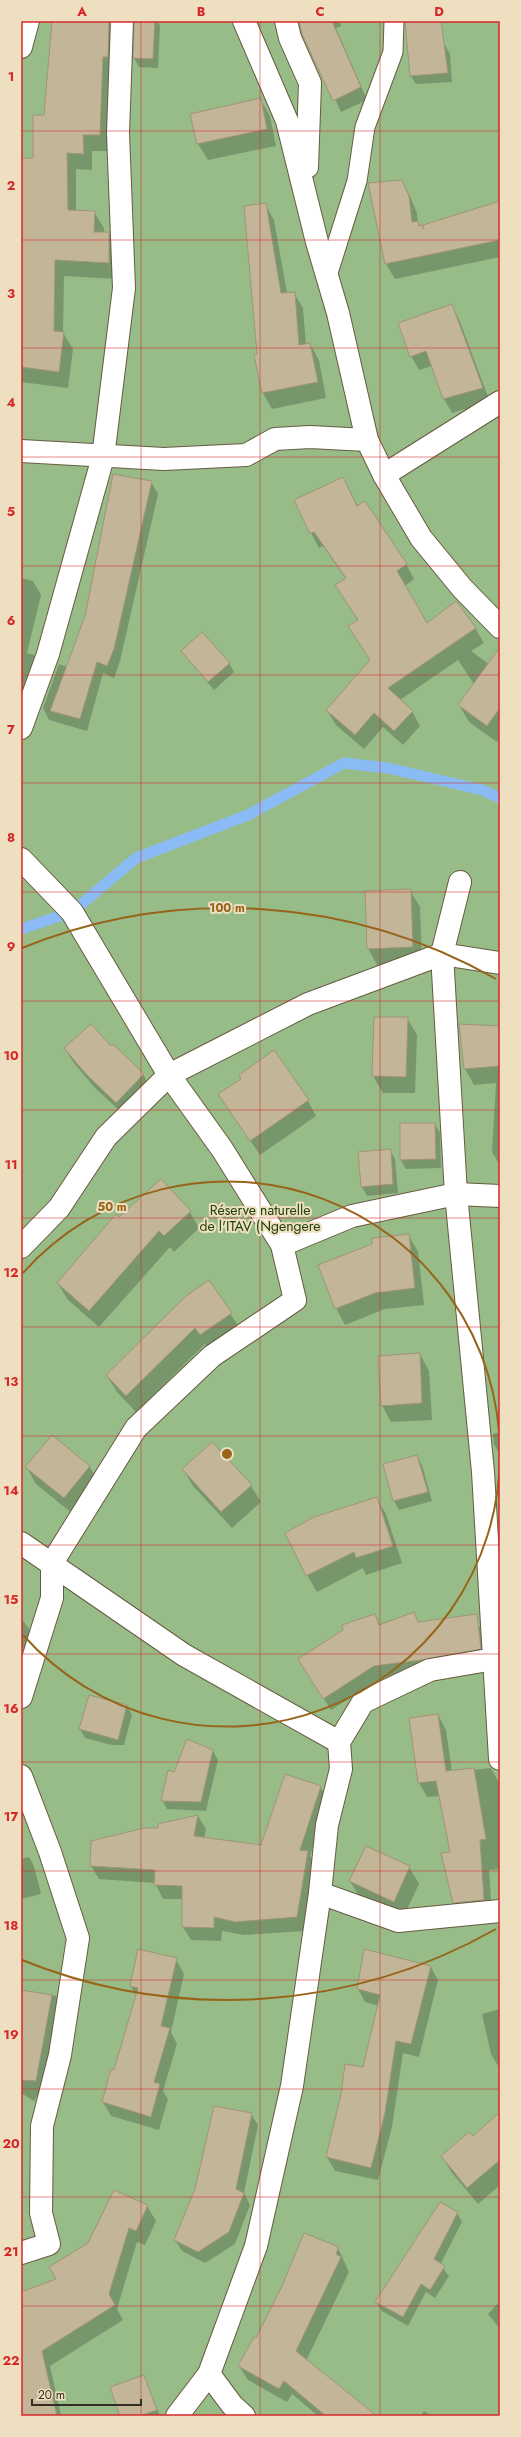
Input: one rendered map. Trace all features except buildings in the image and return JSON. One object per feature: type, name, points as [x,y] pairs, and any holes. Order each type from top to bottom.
[{"type":"street","points":[[21,47],[28,21]]},
{"type":"street","points":[[21,728],[48,654],[103,457],[124,288],[118,133],[122,21]]},
{"type":"street","points":[[244,21],[288,121],[327,276],[342,327],[367,440],[384,475],[421,538],[462,588],[500,627]]},
{"type":"street","points":[[286,21],[290,38],[310,83],[306,194]]},
{"type":"street","points":[[384,475],[500,402]]},
{"type":"street","points":[[21,451],[103,457],[164,459],[246,455],[275,439],[310,437],[367,440]]},
{"type":"street","points":[[21,859],[72,912],[169,1074],[222,1149],[282,1245],[295,1300],[212,1356],[136,1428],[52,1563],[52,1598],[21,1697]]},
{"type":"street","points":[[460,882],[442,954],[456,1194],[492,1473],[494,1659],[500,1759]]},
{"type":"street","points":[[21,1246],[59,1208],[106,1137],[169,1074],[308,1004],[442,954],[500,963]]},
{"type":"street","points":[[282,1245],[352,1216],[456,1194],[500,1196]]},
{"type":"street","points":[[21,1543],[184,1655],[339,1742]]},
{"type":"street","points":[[177,2416],[209,2374],[256,2246],[292,2086],[320,1893],[327,1824],[341,1769],[339,1742],[363,1702],[430,1670],[494,1659]]},
{"type":"street","points":[[21,1776],[50,1852],[78,1938],[60,2055],[42,2126],[42,2213],[49,2244],[21,2253]]},
{"type":"street","points":[[320,1893],[398,1921],[500,1911]]},
{"type":"street","points":[[209,2374],[232,2404],[244,2416]]},
{"type":"lane","points":[[327,276],[357,181],[365,127],[393,52],[394,21]]},
{"type":"green space","name":"Réserve naturelle de l'ITAV (Ngengere","points":[[21,21],[500,21],[500,2416],[21,2416]]},
{"type":"waterway","points":[[21,929],[72,912],[136,858],[248,815],[344,763],[388,768],[482,790],[500,798]]}]
